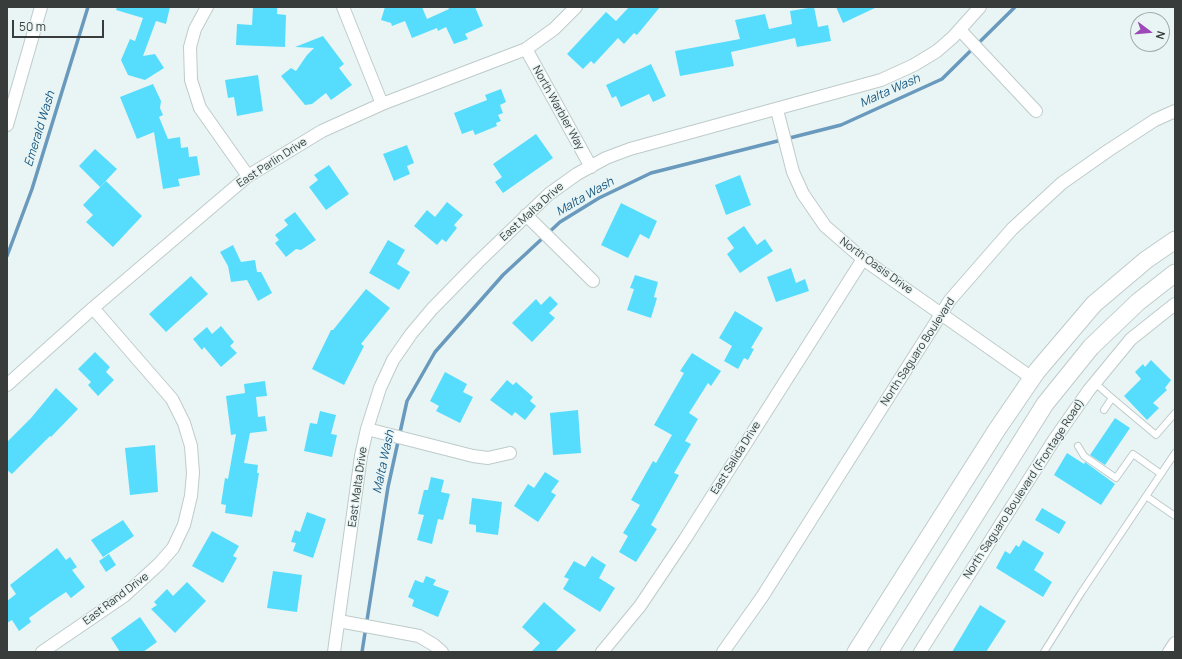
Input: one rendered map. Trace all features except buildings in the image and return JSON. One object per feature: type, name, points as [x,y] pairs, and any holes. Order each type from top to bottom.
[{"type":"main road","points":[[856,652],[996,431],[1032,378],[1062,340],[1094,304],[1146,260],[1175,240]]},
{"type":"main road","points":[[889,652],[1046,404],[1091,347],[1138,302],[1175,273]]},
{"type":"street","points":[[7,125],[41,7]]},
{"type":"street","points":[[208,7],[195,29],[190,47],[191,80],[200,108],[248,176]]},
{"type":"street","points":[[343,7],[382,104]]},
{"type":"street","name":"East Parlin Drive","points":[[7,385],[93,308],[248,176],[322,131],[382,104],[526,49],[554,29],[576,7]]},
{"type":"street","name":"East Malta Drive","points":[[334,652],[357,485],[367,429],[380,388],[393,360],[411,334],[432,309],[526,215],[549,194],[577,174],[630,149],[861,86],[899,72],[937,51],[960,30],[980,7]]},
{"type":"street","points":[[960,30],[1036,111]]},
{"type":"street","name":"North Warbler Way","points":[[526,49],[591,167]]},
{"type":"street","name":"North Oasis Drive","points":[[777,110],[781,132],[793,172],[803,194],[825,226],[862,258],[1032,378]]},
{"type":"street","name":"North Saguaro Boulevard","points":[[723,652],[762,597],[950,300],[1012,229],[1062,183],[1109,150],[1156,120],[1175,111]]},
{"type":"street","points":[[526,215],[593,281]]},
{"type":"street","name":"East Salida Drive","points":[[602,652],[640,606],[685,539],[862,258]]},
{"type":"street","name":"North Saguaro Boulevard (Frontage Road)","points":[[920,652],[1054,440],[1095,383],[1131,339],[1175,304]]},
{"type":"street","name":"East Rand Drive","points":[[42,652],[124,596],[159,564],[173,548],[184,525],[191,496],[193,473],[191,446],[184,424],[175,405],[156,380],[93,308]]},
{"type":"street","points":[[367,429],[472,456],[488,458],[510,453]]},
{"type":"street","points":[[339,621],[419,636],[442,652]]},
{"type":"street","points":[[1169,652],[1175,643]]},
{"type":"lane","points":[[1095,383],[1156,435],[1175,413]]},
{"type":"lane","points":[[1104,410],[1112,398]]},
{"type":"lane","points":[[1078,446],[1084,456],[1116,478],[1133,454],[1161,474]]},
{"type":"lane","points":[[1044,652],[1081,593],[1175,453]]},
{"type":"lane","points":[[1146,496],[1175,516]]},
{"type":"waterway","name":"Emerald Wash","points":[[7,256],[32,189],[88,7]]},
{"type":"waterway","name":"Malta Wash","points":[[362,652],[388,487],[407,401],[435,352],[503,275],[560,222],[599,198],[651,173],[841,125],[942,79],[1015,7]]}]
